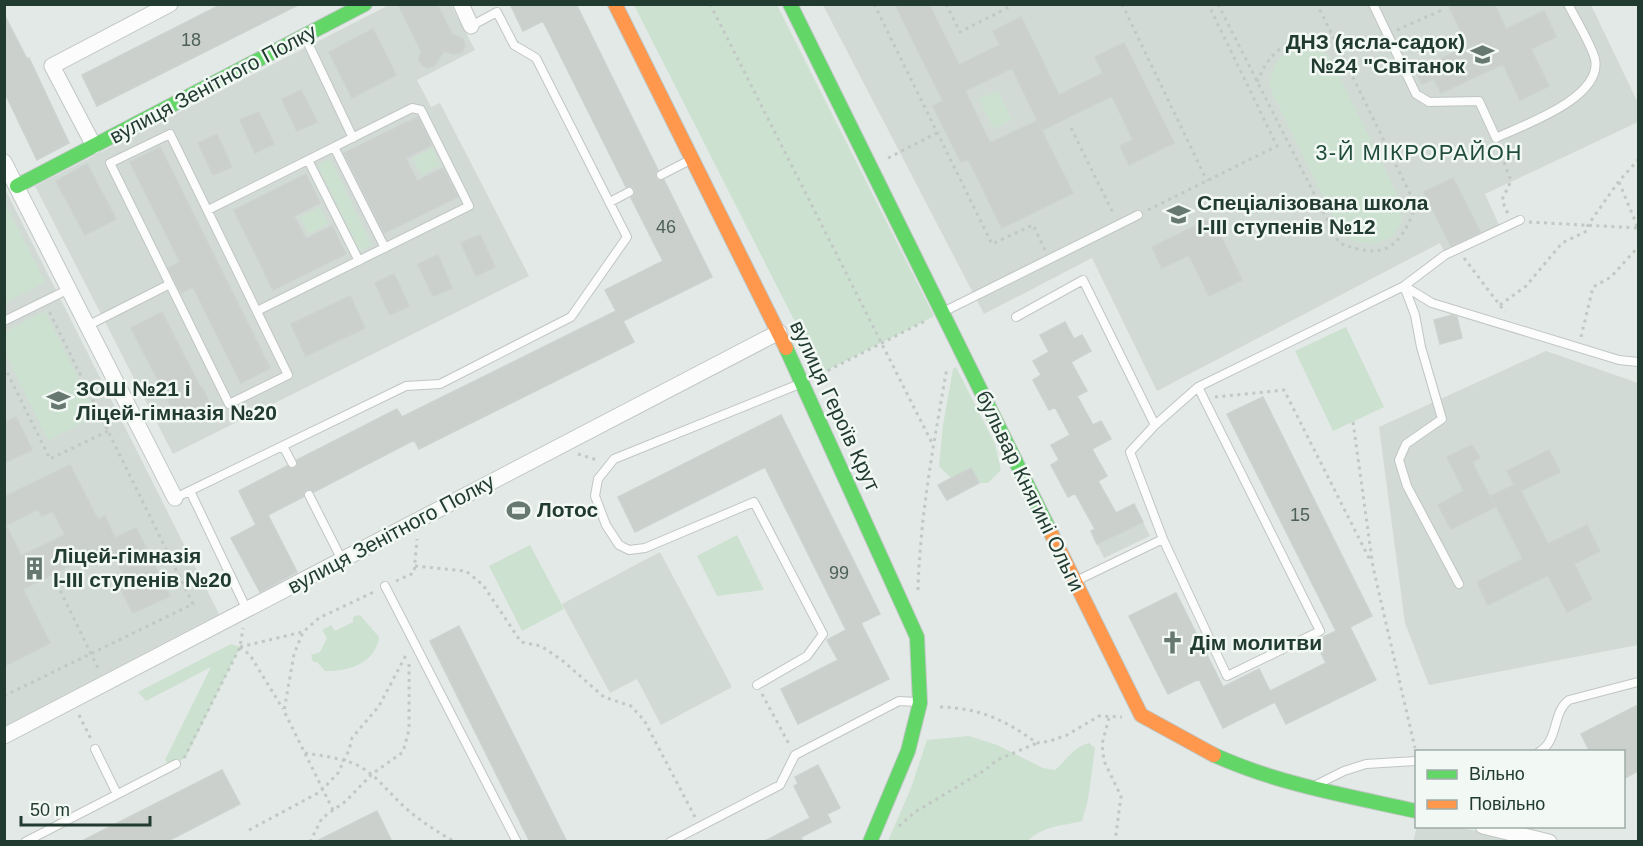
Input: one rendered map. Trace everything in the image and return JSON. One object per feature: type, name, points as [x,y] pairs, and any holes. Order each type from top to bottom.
[{"type":"street","name":"вулиця Зенітного Полку","points":[[94,146],[52,66],[170,4]]},
{"type":"street","name":"вулиця Зенітного Полку","points":[[17,186],[365,4]]},
{"type":"street","points":[[461,4],[471,26]]},
{"type":"street","name":"вулиця Героїв Крут","points":[[615,4],[803,383],[917,637],[920,703],[908,751],[870,842]]},
{"type":"street","name":"бульвар Княгині Ольги","points":[[790,4],[1141,715]]},
{"type":"street","points":[[4,162],[175,498]]},
{"type":"street","name":"вулиця Зенітного Полку","points":[[4,736],[778,332]]},
{"type":"street","points":[[1141,715],[1174,736],[1242,766],[1311,787],[1415,811]]},
{"type":"street","points":[[1492,828],[1549,842]]},
{"type":"lane","points":[[1372,4],[1416,94],[1430,102],[1479,100],[1496,138],[1571,102],[1585,90],[1595,74],[1595,58],[1568,4]]},
{"type":"lane","points":[[175,498],[406,386],[440,384],[571,317],[627,237],[536,58],[514,45],[497,12],[471,26]]},
{"type":"lane","points":[[304,36],[353,138]]},
{"type":"lane","points":[[207,210],[412,108],[421,110],[469,206],[257,311]]},
{"type":"lane","points":[[170,134],[288,375],[229,404],[170,284],[110,164],[170,134]]},
{"type":"lane","points":[[334,147],[384,248]]},
{"type":"lane","points":[[661,175],[692,159]]},
{"type":"lane","points":[[308,160],[359,261]]},
{"type":"lane","points":[[610,202],[629,192]]},
{"type":"lane","points":[[942,313],[1138,215]]},
{"type":"lane","points":[[1198,387],[1320,631],[1227,676],[1163,539],[1130,453],[1155,425],[1198,387],[1404,286],[1445,255],[1516,222]]},
{"type":"lane","points":[[1016,317],[1083,280],[1155,425]]},
{"type":"lane","points":[[87,326],[170,284]]},
{"type":"lane","points":[[1404,286],[1432,303],[1619,360],[1638,362]]},
{"type":"lane","points":[[1404,286],[1415,315],[1420,347],[1442,418],[1406,444],[1399,460],[1407,486],[1459,584]]},
{"type":"lane","points":[[4,321],[69,289]]},
{"type":"lane","points":[[757,685],[807,656],[823,634],[754,502],[645,548],[629,550],[619,545],[606,525],[595,496],[598,479],[614,459],[803,383]]},
{"type":"lane","points":[[284,446],[292,463]]},
{"type":"lane","points":[[190,491],[247,610]]},
{"type":"lane","points":[[309,495],[342,560]]},
{"type":"lane","points":[[1075,581],[1163,539]]},
{"type":"lane","points":[[385,586],[517,842]]},
{"type":"lane","points":[[1542,750],[1551,739],[1564,704],[1569,700],[1638,682]]},
{"type":"lane","points":[[670,842],[780,785],[795,755],[899,701],[920,703]]},
{"type":"lane","points":[[95,748],[117,794]]},
{"type":"lane","points":[[1311,787],[1344,771],[1366,764],[1415,761]]},
{"type":"lane","points":[[25,842],[176,764]]},
{"type":"path","points":[[710,4],[933,445]]},
{"type":"path","points":[[874,4],[992,244],[1033,225],[1050,260]]},
{"type":"path","points":[[946,4],[960,32],[1016,4]]},
{"type":"path","points":[[1122,4],[1207,181]]},
{"type":"path","points":[[1138,215],[1277,146],[1208,4]]},
{"type":"path","points":[[1218,4],[1339,243],[1361,252],[1378,252],[1396,243],[1407,231],[1416,206],[1317,4]]},
{"type":"path","points":[[1387,35],[1442,10]]},
{"type":"path","points":[[1257,82],[1274,51],[1298,40],[1317,38],[1338,47]]},
{"type":"path","points":[[1071,128],[1119,225]]},
{"type":"path","points":[[870,167],[937,133]]},
{"type":"path","points":[[1496,138],[1511,181],[1502,200],[1516,222],[1638,228],[1619,182]]},
{"type":"path","points":[[1500,305],[1526,286],[1562,243],[1587,231],[1588,225],[1638,159]]},
{"type":"path","points":[[1578,348],[1593,287],[1611,276],[1638,247]]},
{"type":"path","points":[[1457,249],[1520,330]]},
{"type":"path","points":[[4,696],[193,604],[44,301]]},
{"type":"path","points":[[803,383],[942,313]]},
{"type":"path","points":[[4,366],[50,459],[108,431]]},
{"type":"path","points":[[918,591],[918,568],[933,445],[947,368]]},
{"type":"path","points":[[1203,398],[1284,390],[1373,567]]},
{"type":"path","points":[[1353,422],[1373,567],[1415,752]]},
{"type":"path","points":[[568,442],[578,454],[593,460],[614,459]]},
{"type":"path","points":[[284,711],[294,654],[303,632],[319,618],[414,573],[419,520]]},
{"type":"path","points":[[415,566],[466,571],[483,585],[521,642],[542,646],[604,697],[631,706],[650,730],[700,826]]},
{"type":"path","points":[[57,584],[106,684]]},
{"type":"path","points":[[176,764],[186,757],[240,647],[247,610]]},
{"type":"path","points":[[240,647],[303,632]]},
{"type":"path","points":[[240,647],[250,655],[284,711],[333,810]]},
{"type":"path","points":[[249,830],[322,789],[338,773],[352,738],[379,706],[408,650],[411,696],[409,730],[403,752],[372,774],[346,801],[322,818],[310,842]]},
{"type":"path","points":[[757,685],[795,755]]},
{"type":"path","points":[[920,703],[973,710],[1004,722],[1037,743]]},
{"type":"path","points":[[79,713],[95,748]]},
{"type":"path","points":[[899,827],[915,812],[986,770],[997,759],[1037,743],[1067,735],[1099,716],[1109,718],[1141,715]]},
{"type":"path","points":[[1109,718],[1102,744],[1104,761],[1121,796],[1115,842]]},
{"type":"path","points":[[305,753],[344,760],[372,774],[426,825],[455,842]]},
{"type":"shaded area","points":[[389,5],[451,5],[475,50],[417,80],[431,107],[440,103],[529,276],[173,454],[35,186]]},
{"type":"shaded area","name":"Спеціалізована школа І-ІІІ ступенів №12","points":[[823,5],[1591,5],[1638,103],[1638,122],[1485,194],[1499,225],[1444,251],[1440,243],[1157,391],[1092,258],[984,314]]},
{"type":"shaded area","name":"ЗОШ №21 і Ліцей-гімназія №20","points":[[4,187],[219,614],[5,726],[4,726]]},
{"type":"shaded area","points":[[1546,351],[1638,383],[1638,645],[1429,685],[1405,623],[1379,427]]},
{"type":"shaded area","points":[[1134,504],[1150,536],[1104,558],[1091,531],[1099,527],[1097,522]]},
{"type":"shaded area","points":[[660,552],[732,687],[661,725],[637,679],[610,693],[562,604]]},
{"type":"shaded area","points":[[1416,828],[1462,828],[1521,841],[1413,842]]},
{"type":"green space","points":[[634,5],[777,5],[934,316],[821,373]]},
{"type":"green space","points":[[1315,46],[1330,57],[1402,204],[1401,223],[1392,237],[1375,244],[1356,242],[1340,232],[1269,86],[1274,67],[1283,56],[1288,52]]},
{"type":"green space","points":[[998,91],[1012,120],[994,129],[979,99]]},
{"type":"green space","points":[[432,148],[441,165],[421,175],[413,158]]},
{"type":"green space","points":[[330,159],[372,245],[360,251],[317,165]]},
{"type":"green space","points":[[5,203],[45,282],[4,303]]},
{"type":"green space","points":[[320,207],[328,224],[308,234],[300,217]]},
{"type":"green space","points":[[45,311],[97,416],[48,440],[5,353],[5,332]]},
{"type":"green space","points":[[1346,327],[1384,407],[1333,431],[1295,351]]},
{"type":"green space","points":[[956,367],[995,444],[1001,470],[988,483],[979,483],[971,468],[951,478],[939,466],[943,425],[953,369]]},
{"type":"green space","points":[[737,535],[764,590],[717,596],[697,556]]},
{"type":"green space","points":[[530,545],[564,609],[522,631],[489,566]]},
{"type":"green space","points":[[361,616],[379,637],[373,653],[351,668],[325,671],[317,662],[313,662],[311,655],[320,652],[327,638],[322,630],[331,625],[335,631],[353,622],[353,617]]},
{"type":"green space","points":[[231,644],[240,647],[186,757],[176,764],[169,765],[165,760],[211,667],[146,701],[138,692]]},
{"type":"green space","points":[[969,736],[997,745],[1043,768],[1055,770],[1074,751],[1089,743],[1095,748],[1088,800],[1082,821],[1046,829],[1028,841],[888,841],[911,788],[927,740]]},
{"type":"building","points":[[222,4],[300,4],[97,106],[82,75]]},
{"type":"building","points":[[398,4],[437,4],[452,34],[463,39],[465,46],[462,52],[453,54],[444,51],[434,66],[428,68],[422,65],[419,60],[421,51]]},
{"type":"building","points":[[510,4],[576,4],[658,170],[655,177],[658,180],[664,180],[712,277],[623,321],[634,342],[419,449],[414,440],[314,492],[307,489],[303,497],[268,515],[297,572],[260,592],[231,538],[256,525],[239,491],[287,466],[294,469],[297,466],[297,460],[397,409],[402,417],[616,311],[605,290],[663,261],[631,198],[635,190],[632,187],[626,187],[543,21],[523,31]]},
{"type":"building","points":[[895,4],[929,4],[959,65],[1000,45],[993,31],[1021,17],[1059,95],[1103,73],[1095,57],[1124,43],[1174,143],[1129,165],[1120,146],[1133,140],[1112,96],[1042,130],[1012,68],[965,91],[990,143],[1037,121],[1073,193],[1002,228],[968,159],[961,162],[933,106],[943,101]]},
{"type":"building","points":[[1448,4],[1494,4],[1506,29],[1544,11],[1556,37],[1531,49],[1549,86],[1520,100],[1503,64],[1441,93],[1434,79],[1422,84],[1416,71],[1468,46]]},
{"type":"building","points":[[4,14],[27,59],[29,58],[69,143],[37,160],[4,91]]},
{"type":"building","points":[[373,29],[396,75],[352,98],[329,52]]},
{"type":"building","points":[[301,90],[317,122],[297,131],[282,99]]},
{"type":"building","points":[[259,112],[274,144],[255,153],[240,120]]},
{"type":"building","points":[[418,117],[432,145],[406,158],[417,181],[443,168],[458,197],[384,233],[344,153]]},
{"type":"building","points":[[217,134],[232,167],[213,175],[198,143]]},
{"type":"building","points":[[160,147],[270,368],[241,383],[193,287],[181,293],[168,268],[180,262],[130,162]]},
{"type":"building","points":[[87,164],[116,219],[85,235],[56,181]]},
{"type":"building","points":[[306,174],[320,203],[294,216],[306,239],[332,226],[346,254],[273,290],[234,210]]},
{"type":"building","points":[[1453,178],[1480,232],[1451,246],[1424,192]]},
{"type":"building","points":[[1212,218],[1242,280],[1209,296],[1189,255],[1162,268],[1152,247]]},
{"type":"building","points":[[480,235],[495,267],[476,276],[461,243]]},
{"type":"building","points":[[438,255],[452,288],[433,296],[418,264]]},
{"type":"building","points":[[394,274],[409,306],[390,315],[375,283]]},
{"type":"building","points":[[350,296],[365,328],[306,356],[291,324]]},
{"type":"building","points":[[162,312],[211,406],[179,421],[131,328]]},
{"type":"building","points":[[1452,315],[1457,317],[1462,338],[1440,344],[1434,320]]},
{"type":"building","points":[[1065,322],[1074,339],[1082,335],[1091,351],[1071,362],[1087,391],[1077,396],[1093,425],[1101,421],[1111,439],[1092,449],[1107,476],[1098,481],[1116,513],[1134,504],[1143,522],[1097,544],[1091,531],[1095,529],[1075,493],[1068,497],[1051,465],[1059,460],[1051,445],[1070,435],[1055,407],[1049,410],[1033,380],[1041,375],[1033,361],[1049,352],[1040,335]]},
{"type":"building","points":[[1263,397],[1372,616],[1350,627],[1376,680],[1286,724],[1275,702],[1223,728],[1199,679],[1168,694],[1129,616],[1176,593],[1223,687],[1259,669],[1270,691],[1326,663],[1315,641],[1336,631],[1227,414]]},
{"type":"building","points":[[781,415],[880,614],[861,623],[889,679],[798,724],[781,689],[838,660],[827,640],[846,630],[765,467],[635,532],[618,497]]},
{"type":"building","points":[[16,417],[32,450],[4,463],[4,423]]},
{"type":"building","points":[[1472,445],[1480,458],[1472,462],[1495,507],[1451,529],[1438,505],[1464,491],[1447,457]]},
{"type":"building","points":[[1549,450],[1560,472],[1521,491],[1548,544],[1587,525],[1600,551],[1574,564],[1592,599],[1567,612],[1548,575],[1488,605],[1477,582],[1523,559],[1491,496],[1514,485],[1507,471]]},
{"type":"building","name":"Ліцей-гімназія I-III ступенів №20","points":[[70,465],[98,520],[105,516],[115,538],[136,528],[170,596],[133,613],[118,584],[126,580],[109,546],[23,589],[50,643],[4,666],[4,497]],"holes":[[[38,509],[42,516],[53,511],[65,535],[21,556],[6,525]]]},
{"type":"building","points":[[971,468],[979,483],[947,500],[938,485]]},
{"type":"building","points":[[459,626],[567,842],[530,842],[430,641]]},
{"type":"building","points":[[1638,705],[1638,771],[1625,778],[1625,750],[1589,750],[1581,734]]},
{"type":"building","points":[[818,765],[840,808],[827,814],[831,822],[801,837],[803,842],[763,842],[810,818],[794,786],[798,784],[795,777]]},
{"type":"building","points":[[222,770],[240,804],[166,842],[80,842]]},
{"type":"building","points":[[377,811],[392,842],[315,842]]},
{"type":"traffic: fast","points":[[17,186],[365,4]]},
{"type":"traffic: fast","points":[[790,4],[1052,535]]},
{"type":"traffic: fast","points":[[786,348],[917,637],[920,703],[908,751],[870,842]]},
{"type":"traffic: fast","points":[[1214,755],[1288,782],[1415,811]]},
{"type":"traffic: slow","points":[[615,4],[786,348]]},
{"type":"traffic: slow","points":[[1052,535],[1141,715],[1214,755]]},
{"type":"place","name":"ДНЗ (ясла-садок) №24 \"Світанок","points":[[1483,54]]},
{"type":"place","name":"Спеціалізована школа І-ІІІ ступенів №12","points":[[1179,215]]},
{"type":"place","name":"ЗОШ №21 і Ліцей-гімназія №20","points":[[58,401]]},
{"type":"place","name":"Лотос","points":[[519,510]]},
{"type":"place","name":"Ліцей-гімназія I-III ступенів №20","points":[[35,568]]},
{"type":"place","name":"Дім молитви","points":[[1172,643]]},
{"type":"district","name":"3-Й МІКРОРАЙОН","points":[[1419,152]]}]
